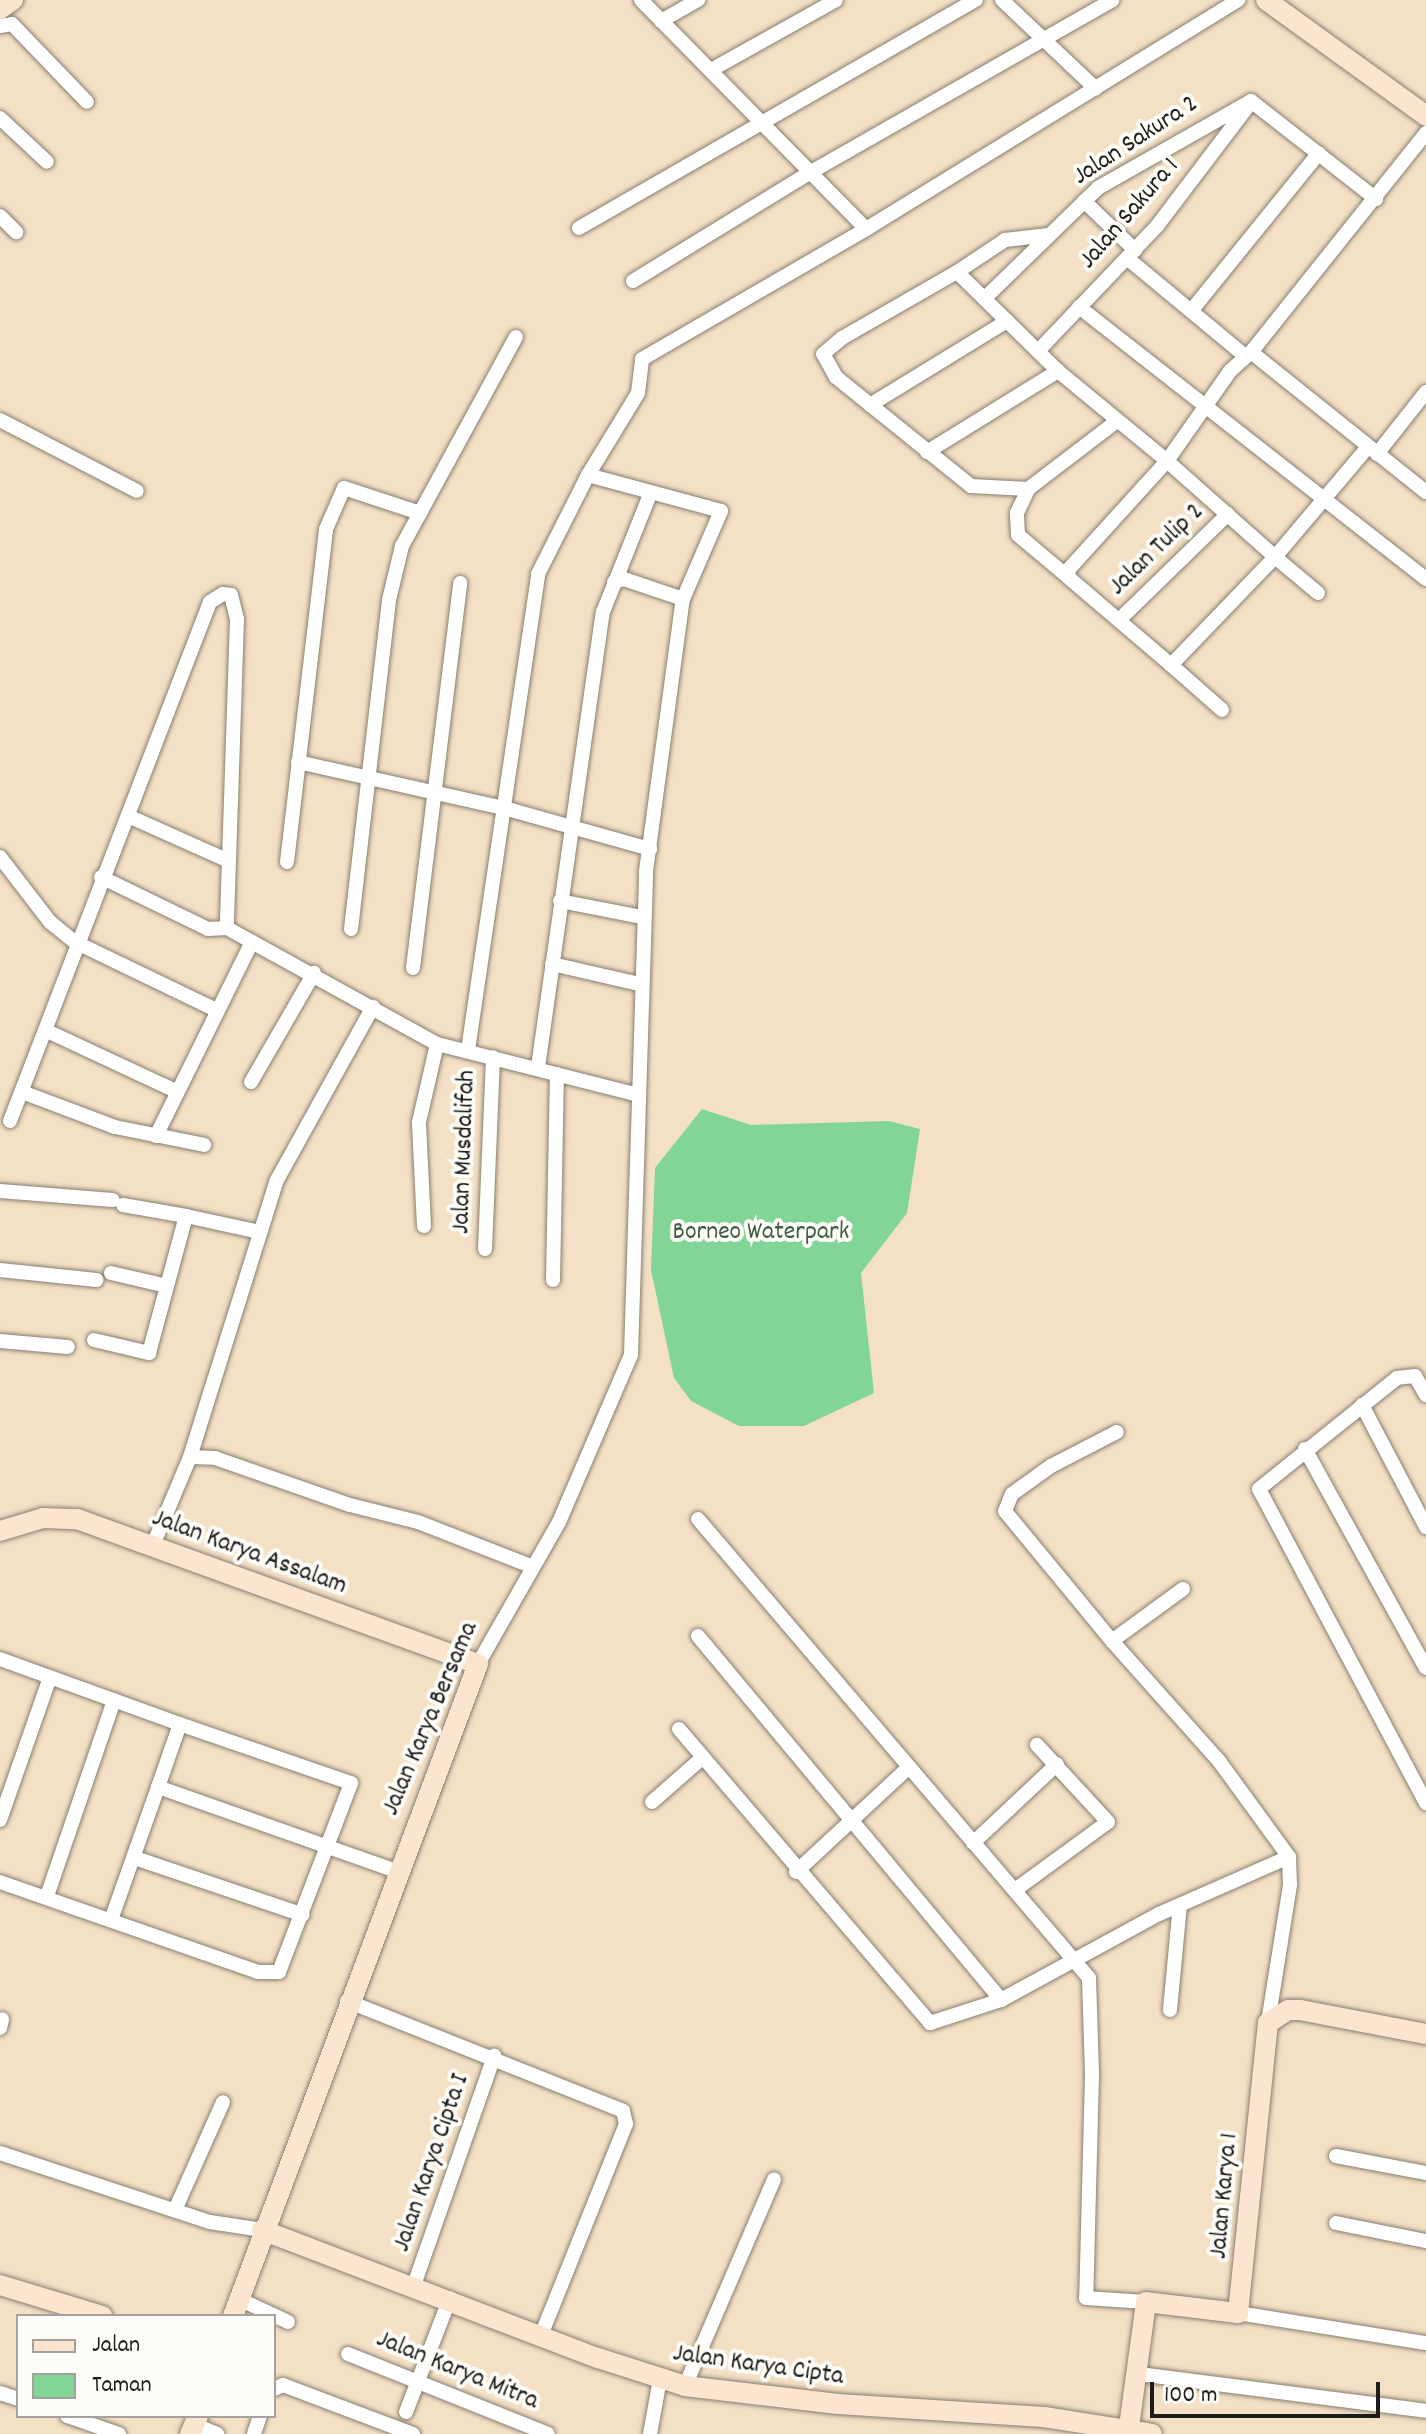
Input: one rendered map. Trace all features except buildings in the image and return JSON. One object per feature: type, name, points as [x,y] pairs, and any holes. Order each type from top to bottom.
[{"type":"street","points":[[0,9],[13,0]]},
{"type":"street","points":[[641,0],[768,124],[866,229]]},
{"type":"street","points":[[661,21],[698,0]]},
{"type":"street","points":[[711,70],[836,0]]},
{"type":"street","points":[[579,228],[768,124],[976,0]]},
{"type":"street","points":[[1002,0],[1096,89]]},
{"type":"street","points":[[633,281],[811,172],[1044,42],[1112,0]]},
{"type":"street","points":[[468,1050],[538,574],[588,475],[638,393],[642,359],[866,229],[1238,0]]},
{"type":"street","points":[[1266,0],[1426,116]]},
{"type":"street","points":[[0,26],[12,24],[87,102]]},
{"type":"street","points":[[1251,101],[1376,199]]},
{"type":"street","name":"Jalan Sakura 2","points":[[986,297],[1084,201],[1186,134],[1251,101]]},
{"type":"street","name":"Jalan Sakura 1","points":[[1038,351],[1131,254],[1251,101]]},
{"type":"street","points":[[0,118],[47,162]]},
{"type":"street","points":[[1068,577],[1069,569],[1167,461],[1206,406],[1376,199],[1426,133]]},
{"type":"street","points":[[1191,311],[1319,153]]},
{"type":"street","points":[[1084,201],[1131,254],[1191,311],[1426,492]]},
{"type":"street","points":[[0,216],[16,232]]},
{"type":"street","points":[[1028,489],[971,486],[826,367],[823,354],[842,338],[957,272],[1005,240],[1049,235]]},
{"type":"street","points":[[957,272],[986,297],[1058,371],[1318,593]]},
{"type":"street","points":[[1079,307],[1321,500],[1426,579]]},
{"type":"street","points":[[870,405],[1007,321]]},
{"type":"street","points":[[351,929],[365,779],[389,600],[402,546],[516,337]]},
{"type":"street","points":[[927,452],[1058,371]]},
{"type":"street","points":[[1171,665],[1275,557],[1321,500],[1373,450],[1426,392]]},
{"type":"street","points":[[0,420],[137,491]]},
{"type":"street","points":[[1117,421],[1028,489],[1014,524],[1018,535],[1222,710]]},
{"type":"street","points":[[538,1067],[603,612],[651,492],[588,475]]},
{"type":"street","points":[[287,862],[326,529],[344,488],[420,513]]},
{"type":"street","name":"Jalan Karya Bersama","points":[[236,2307],[347,2001],[478,1664],[531,1566],[559,1522],[631,1355],[635,1094],[642,917],[683,599],[721,511],[651,492]]},
{"type":"street","name":"Jalan Tulip 2","points":[[1119,620],[1228,514]]},
{"type":"street","points":[[614,582],[635,582],[683,599]]},
{"type":"street","points":[[413,968],[460,583]]},
{"type":"street","points":[[10,1121],[75,942],[128,816],[210,602],[223,594],[231,595],[237,619],[227,928]]},
{"type":"street","points":[[298,762],[504,808],[650,849]]},
{"type":"street","points":[[128,816],[227,860]]},
{"type":"street","points":[[0,857],[50,922],[75,942],[216,1010]]},
{"type":"street","points":[[101,877],[208,929],[227,928],[314,973],[437,1044],[538,1067],[635,1094]]},
{"type":"street","points":[[560,901],[642,917]]},
{"type":"street","points":[[156,1136],[252,942]]},
{"type":"street","points":[[552,964],[639,984]]},
{"type":"street","points":[[251,1082],[314,973]]},
{"type":"street","points":[[153,1545],[190,1457],[277,1180],[373,1007]]},
{"type":"street","points":[[45,1030],[176,1091]]},
{"type":"street","points":[[424,1226],[419,1122],[437,1044]]},
{"type":"street","name":"Jalan Musdalifah","points":[[485,1249],[493,1057]]},
{"type":"street","points":[[553,1280],[557,1074]]},
{"type":"street","points":[[22,1092],[115,1127],[204,1145]]},
{"type":"street","points":[[0,1191],[118,1203],[260,1232]]},
{"type":"street","points":[[94,1340],[149,1353],[186,1216]]},
{"type":"street","points":[[0,1270],[96,1280]]},
{"type":"street","points":[[111,1273],[167,1286]]},
{"type":"street","points":[[0,1341],[68,1347]]},
{"type":"street","points":[[1426,1395],[1409,1374],[1362,1405],[1262,1482],[1260,1492],[1426,1803]]},
{"type":"street","points":[[1362,1405],[1426,1527]]},
{"type":"street","points":[[1117,1432],[1051,1466],[1012,1494],[1005,1511],[1112,1641],[1219,1761],[1289,1857],[1290,1885],[1268,2023]]},
{"type":"street","points":[[1305,1449],[1426,1668]]},
{"type":"street","points":[[190,1457],[215,1458],[350,1505],[418,1522],[531,1566]]},
{"type":"street","name":"Jalan Karya Assalam","points":[[0,1531],[43,1518],[77,1519],[478,1664]]},
{"type":"street","points":[[698,1519],[908,1768],[1078,1959],[1093,1992],[1086,2298],[1238,2313],[1426,2343]]},
{"type":"street","points":[[1112,1641],[1183,1589]]},
{"type":"street","points":[[698,1636],[1001,2000]]},
{"type":"street","points":[[0,1659],[180,1724],[349,1780],[330,1847],[275,1974],[0,1882]]},
{"type":"street","points":[[0,1820],[50,1677]]},
{"type":"street","points":[[47,1896],[114,1700]]},
{"type":"street","points":[[111,1920],[180,1724]]},
{"type":"street","points":[[679,1729],[796,1872],[926,2022],[938,2024],[1001,2000],[1180,1905],[1289,1857]]},
{"type":"street","points":[[1015,1890],[1108,1822],[1037,1745]]},
{"type":"street","points":[[652,1802],[702,1758]]},
{"type":"street","points":[[973,1843],[1057,1764]]},
{"type":"street","points":[[796,1872],[908,1768]]},
{"type":"street","points":[[158,1787],[397,1871]]},
{"type":"street","points":[[135,1858],[303,1915]]},
{"type":"street","points":[[1170,2010],[1180,1905]]},
{"type":"street","points":[[347,2001],[494,2056],[626,2117],[542,2333]]},
{"type":"street","points":[[1268,2023],[1288,2010],[1300,2010],[1426,2034]]},
{"type":"street","name":"Jalan Karya 1","points":[[1238,2313],[1268,2023]]},
{"type":"street","name":"Jalan Karya Cipta I","points":[[414,2285],[494,2056]]},
{"type":"street","points":[[175,2210],[223,2102]]},
{"type":"street","points":[[0,2153],[210,2222],[262,2230]]},
{"type":"street","points":[[1336,2156],[1426,2173]]},
{"type":"street","points":[[685,2386],[774,2179]]},
{"type":"street","points":[[1336,2223],[1426,2241]]},
{"type":"street","name":"Jalan Karya Cipta","points":[[262,2230],[685,2386],[853,2406],[1044,2417],[1152,2434]]},
{"type":"street","points":[[0,2285],[95,2314]]},
{"type":"street","points":[[406,2412],[450,2298]]},
{"type":"street","points":[[1128,2432],[1139,2374],[1146,2302]]},
{"type":"street","points":[[236,2307],[260,2314]]},
{"type":"street","points":[[276,2319],[288,2322]]},
{"type":"street","name":"Jalan Karya Mitra","points":[[348,2354],[420,2379],[548,2434]]},
{"type":"street","points":[[1139,2374],[1426,2411]]},
{"type":"street","points":[[650,2434],[660,2379]]},
{"type":"street","points":[[276,2388],[283,2385],[413,2434]]},
{"type":"street","points":[[73,2418],[119,2434]]},
{"type":"street","points":[[194,2425],[217,2434]]},
{"type":"green space","name":"Borneo Waterpark","points":[[702,1109],[751,1125],[889,1121],[920,1129],[907,1213],[861,1273],[874,1393],[804,1426],[739,1426],[691,1401],[674,1378],[651,1270],[655,1168]]}]
